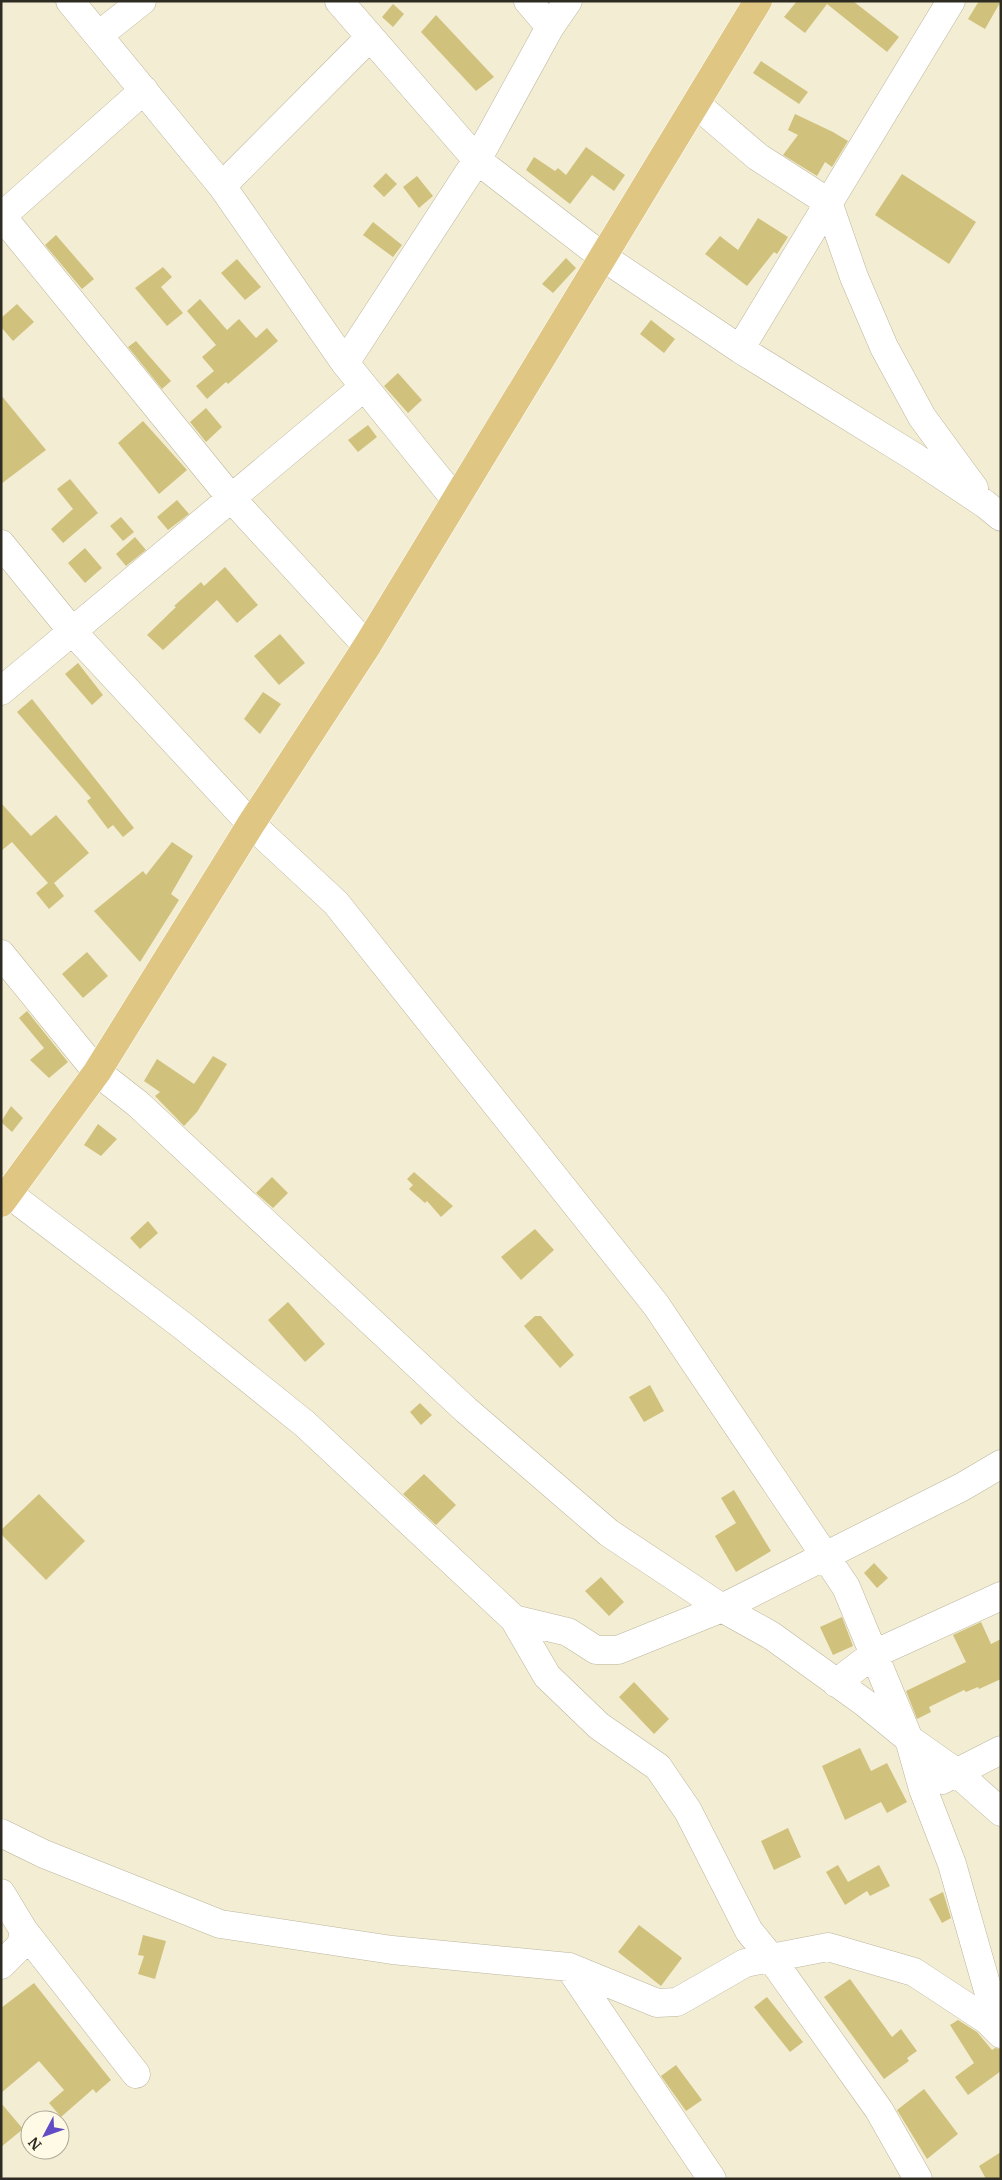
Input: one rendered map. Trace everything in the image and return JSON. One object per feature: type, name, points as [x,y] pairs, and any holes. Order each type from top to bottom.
[{"type":"main road","points":[[3,1194],[97,1072],[251,824],[367,646],[758,1]]},
{"type":"street","points":[[70,1],[222,186],[345,364],[455,499]]},
{"type":"street","points":[[99,35],[142,1]]},
{"type":"street","points":[[339,1],[477,160],[603,257],[740,349],[913,456],[993,510]]},
{"type":"street","points":[[528,1],[550,27]]},
{"type":"street","points":[[345,364],[477,160],[550,27],[568,1]]},
{"type":"street","points":[[740,349],[951,1]]},
{"type":"street","points":[[222,186],[370,37]]},
{"type":"street","points":[[144,90],[2,215],[231,498],[367,646]]},
{"type":"street","points":[[696,104],[758,158],[828,202],[854,277],[884,347],[922,418],[993,510]]},
{"type":"street","points":[[1,691],[364,387]]},
{"type":"street","points":[[1,544],[72,631],[251,824],[336,903],[656,1305],[846,1588],[908,1740],[923,1789],[952,1864],[989,1994],[1001,2016]]},
{"type":"street","points":[[2,956],[97,1072],[138,1104],[466,1410],[545,1481],[609,1533],[722,1608],[772,1636],[836,1683],[908,1740],[956,1772],[1001,1812]]},
{"type":"street","points":[[3,1194],[183,1326],[305,1424],[514,1619],[547,1676],[599,1726],[658,1768],[688,1811],[749,1931],[771,1958],[879,2110],[918,2179]]},
{"type":"street","points":[[514,1619],[568,1632],[596,1650],[618,1650],[667,1632],[722,1608],[962,1487],[1001,1464]]},
{"type":"street","points":[[836,1683],[874,1654],[1001,1596]]},
{"type":"street","points":[[923,1789],[1001,1750]]},
{"type":"street","points":[[1,1833],[44,1854],[220,1924],[392,1950],[569,1967],[657,2003],[677,2002],[745,1963],[828,1947],[914,1972],[987,2020],[1001,2034]]},
{"type":"street","points":[[1,1893],[24,1931],[136,2074]]},
{"type":"street","points":[[1,1965],[21,1945],[24,1931]]},
{"type":"street","points":[[569,1967],[712,2179]]},
{"type":"building","points":[[797,1],[853,1],[899,37],[887,52],[827,4],[805,33],[784,17]]},
{"type":"building","points":[[979,1],[1001,1],[985,29],[968,19]]},
{"type":"building","points":[[393,4],[404,14],[393,27],[382,17]]},
{"type":"building","points":[[436,15],[494,77],[476,91],[421,32]]},
{"type":"building","points":[[761,61],[808,92],[799,104],[753,73]]},
{"type":"building","points":[[795,114],[848,141],[832,167],[825,162],[817,176],[783,155],[798,135],[788,130]]},
{"type":"building","points":[[586,147],[625,175],[614,191],[592,175],[570,204],[526,170],[534,157],[555,171],[558,168],[566,175]]},
{"type":"building","points":[[386,173],[397,184],[384,197],[373,186]]},
{"type":"building","points":[[902,174],[976,222],[949,264],[875,215]]},
{"type":"building","points":[[417,176],[433,196],[419,208],[403,187]]},
{"type":"building","points":[[758,218],[788,237],[777,254],[774,252],[747,286],[705,254],[720,236],[738,250]]},
{"type":"building","points":[[373,222],[402,245],[393,257],[363,235]]},
{"type":"building","points":[[56,235],[94,279],[82,289],[45,245]]},
{"type":"building","points":[[566,258],[576,268],[553,293],[542,284]]},
{"type":"building","points":[[237,259],[261,287],[245,300],[221,273]]},
{"type":"building","points":[[163,267],[172,277],[161,287],[183,313],[167,326],[135,288]]},
{"type":"building","points":[[200,299],[227,330],[239,319],[256,338],[267,328],[278,341],[228,384],[226,382],[207,399],[196,386],[214,371],[202,357],[216,345],[187,311]]},
{"type":"building","points":[[17,304],[34,322],[13,341],[1,327],[1,318]]},
{"type":"building","points":[[651,320],[675,339],[664,353],[640,334]]},
{"type":"building","points":[[136,341],[171,381],[162,389],[128,347]]},
{"type":"building","points":[[398,373],[422,400],[408,413],[384,386]]},
{"type":"building","points":[[1,395],[46,450],[1,484]]},
{"type":"building","points":[[206,408],[222,427],[206,442],[190,422]]},
{"type":"building","points":[[143,421],[187,470],[159,494],[118,443]]},
{"type":"building","points":[[368,425],[377,437],[358,452],[348,440]]},
{"type":"building","points":[[70,479],[98,513],[63,543],[51,529],[73,509],[57,489]]},
{"type":"building","points":[[177,500],[189,514],[168,530],[157,517]]},
{"type":"building","points":[[121,517],[134,532],[123,541],[110,526]]},
{"type":"building","points":[[135,537],[146,550],[126,566],[116,554]]},
{"type":"building","points":[[85,548],[102,568],[85,583],[68,563]]},
{"type":"building","points":[[225,567],[258,605],[237,623],[217,600],[163,650],[147,635],[176,607],[174,606],[201,582],[204,586]]},
{"type":"building","points":[[280,634],[305,663],[279,685],[254,656]]},
{"type":"building","points":[[78,663],[103,695],[92,705],[65,674]]},
{"type":"building","points":[[263,692],[281,704],[260,734],[244,719]]},
{"type":"building","points":[[32,699],[134,828],[123,837],[113,825],[108,829],[87,801],[91,798],[17,712]]},
{"type":"building","points":[[1,803],[31,836],[56,815],[89,853],[54,883],[64,896],[49,909],[36,893],[48,883],[12,842],[1,851]]},
{"type":"building","points":[[172,842],[193,856],[171,894],[179,900],[140,962],[94,911],[143,871],[146,875]]},
{"type":"building","points":[[87,952],[108,976],[83,998],[62,974]]},
{"type":"building","points":[[27,1011],[68,1062],[49,1078],[30,1060],[44,1048],[19,1018]]},
{"type":"building","points":[[213,1056],[227,1064],[197,1112],[184,1126],[155,1096],[160,1092],[144,1081],[157,1059],[194,1084]]},
{"type":"building","points":[[11,1106],[23,1118],[12,1132],[1,1122]]},
{"type":"building","points":[[98,1124],[117,1139],[101,1156],[84,1145]]},
{"type":"building","points":[[414,1172],[453,1206],[441,1217],[427,1201],[425,1203],[409,1189],[413,1185],[407,1179]]},
{"type":"building","points":[[272,1177],[288,1193],[273,1208],[256,1193]]},
{"type":"building","points":[[148,1221],[158,1233],[140,1249],[130,1238]]},
{"type":"building","points":[[535,1229],[554,1250],[521,1280],[501,1257]]},
{"type":"building","points":[[288,1302],[325,1344],[305,1362],[268,1320]]},
{"type":"building","points":[[535,1316],[541,1316],[574,1355],[560,1368],[524,1326]]},
{"type":"building","points":[[650,1385],[664,1411],[644,1422],[629,1397]]},
{"type":"building","points":[[420,1403],[432,1415],[421,1425],[410,1412]]},
{"type":"building","points":[[424,1474],[456,1505],[436,1525],[403,1494]]},
{"type":"building","points":[[734,1490],[771,1551],[736,1572],[715,1536],[736,1523],[721,1498]]},
{"type":"building","points":[[39,1494],[85,1541],[46,1580],[1,1534],[1,1530]]},
{"type":"building","points":[[874,1563],[888,1578],[877,1588],[864,1573]]},
{"type":"building","points":[[601,1577],[624,1602],[609,1616],[585,1591]]},
{"type":"building","points":[[842,1617],[853,1646],[833,1655],[820,1627]]},
{"type":"building","points":[[981,1622],[991,1644],[1001,1639],[1001,1679],[979,1689],[978,1687],[966,1692],[964,1690],[929,1707],[931,1712],[917,1719],[906,1691],[966,1662],[953,1635]]},
{"type":"building","points":[[634,1682],[669,1719],[654,1734],[619,1697]]},
{"type":"building","points":[[860,1748],[871,1771],[887,1763],[907,1802],[887,1813],[881,1802],[845,1820],[822,1766]]},
{"type":"building","points":[[788,1828],[801,1857],[774,1870],[761,1841]]},
{"type":"building","points":[[838,1865],[848,1882],[879,1865],[890,1886],[870,1896],[867,1891],[845,1905],[826,1872]]},
{"type":"building","points":[[943,1892],[951,1918],[942,1923],[929,1899]]},
{"type":"building","points":[[639,1925],[682,1958],[661,1986],[618,1952]]},
{"type":"building","points":[[143,1935],[166,1941],[155,1979],[138,1974],[144,1956],[138,1955]]},
{"type":"building","points":[[850,1979],[892,2037],[901,2029],[917,2051],[907,2058],[909,2061],[884,2079],[824,1997]]},
{"type":"building","points":[[34,1983],[111,2080],[96,2093],[93,2089],[69,2110],[55,2110],[49,2103],[64,2090],[39,2061],[1,2093],[1,2008]]},
{"type":"building","points":[[767,1997],[803,2042],[790,2052],[754,2007]]},
{"type":"building","points":[[958,2020],[977,2032],[992,2050],[995,2048],[1001,2049],[1001,2071],[968,2095],[955,2077],[974,2063],[950,2025]]},
{"type":"building","points":[[676,2065],[702,2100],[686,2111],[661,2076]]},
{"type":"building","points":[[924,2089],[958,2134],[927,2159],[897,2110]]},
{"type":"building","points":[[1,2103],[20,2125],[20,2131],[1,2147]]},
{"type":"building","points":[[1001,2152],[1001,2179],[986,2179],[979,2166]]}]
